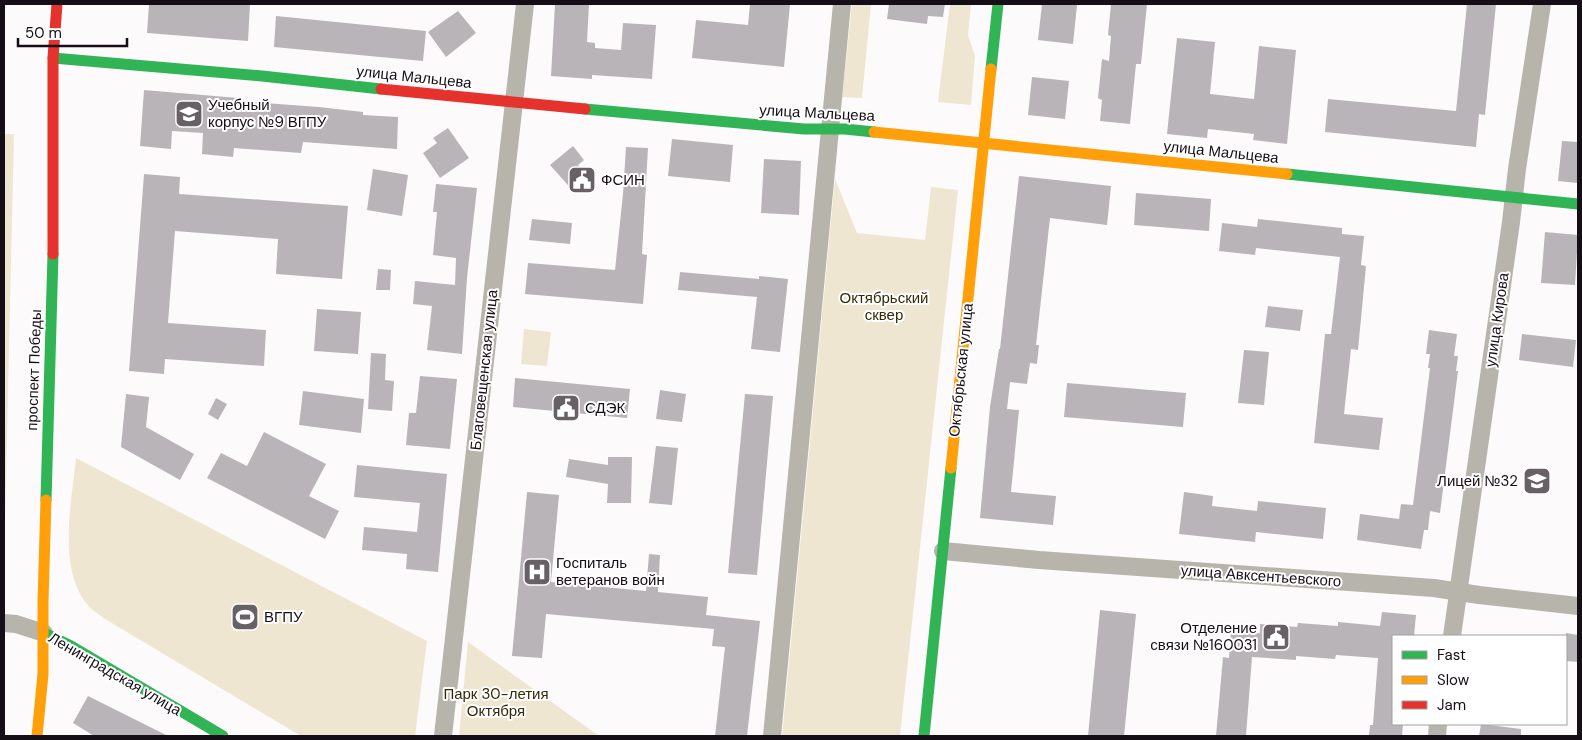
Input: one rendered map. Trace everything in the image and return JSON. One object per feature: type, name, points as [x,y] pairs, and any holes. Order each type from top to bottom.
[{"type":"main road","name":"проспект Победы","points":[[37,736],[41,702],[44,633],[45,517],[53,273],[53,58],[56,4]]},
{"type":"main road","name":"Октябрьская улица","points":[[924,736],[998,4]]},
{"type":"main road","name":"улица Мальцева","points":[[53,58],[262,76],[514,103],[779,127],[804,129],[830,128],[983,142],[1578,204]]},
{"type":"main road","name":"Ленинградская улица","points":[[44,633],[72,646],[223,736]]},
{"type":"street","name":"Благовещенская улица","points":[[444,736],[525,4]]},
{"type":"street","points":[[772,736],[842,4]]},
{"type":"street","name":"улица Кирова","points":[[1452,635],[1542,4]]},
{"type":"street","name":"улица Авксентьевского","points":[[943,551],[1039,560],[1434,588],[1578,606]]},
{"type":"street","name":"Ленинградская улица","points":[[4,623],[16,624],[44,633]]},
{"type":"green space","points":[[852,4],[871,4],[862,98],[842,97]]},
{"type":"green space","points":[[950,4],[971,4],[968,35],[975,56],[971,105],[938,102]]},
{"type":"green space","points":[[4,134],[14,134],[4,565]]},
{"type":"green space","name":"Октябрьский сквер","points":[[835,179],[857,233],[925,240],[931,187],[958,190],[900,736],[782,736]]},
{"type":"green space","points":[[524,329],[551,332],[547,366],[521,364]]},
{"type":"green space","name":"ВГПУ","points":[[76,458],[427,641],[415,736],[301,736],[93,610],[78,589],[72,572],[69,553],[70,514]]},
{"type":"green space","name":"Парк 30-летия Октября","points":[[468,642],[599,736],[459,736]]},
{"type":"building","points":[[149,4],[250,4],[248,41],[147,33]]},
{"type":"building","points":[[555,4],[589,4],[587,42],[595,43],[595,48],[621,50],[623,23],[656,25],[652,79],[592,75],[592,79],[551,76]]},
{"type":"building","points":[[750,4],[790,4],[784,67],[692,58],[696,20],[748,25]]},
{"type":"building","points":[[889,4],[945,4],[943,17],[928,16],[927,24],[887,19]]},
{"type":"building","points":[[1042,4],[1077,5],[1073,44],[1038,40]]},
{"type":"building","points":[[1111,4],[1147,4],[1141,64],[1136,64],[1130,124],[1100,121],[1102,100],[1098,98],[1102,59],[1109,61],[1111,36],[1108,35]]},
{"type":"building","points":[[1467,4],[1496,4],[1485,115],[1479,114],[1476,147],[1325,132],[1328,99],[1456,111]]},
{"type":"building","points":[[458,11],[476,33],[446,57],[428,32]]},
{"type":"building","points":[[276,16],[426,31],[423,61],[274,47]]},
{"type":"building","points":[[1177,38],[1215,42],[1210,94],[1254,99],[1259,46],[1296,50],[1287,144],[1253,140],[1254,134],[1208,129],[1207,138],[1167,134]]},
{"type":"building","points":[[1032,77],[1069,81],[1065,119],[1028,115]]},
{"type":"building","points":[[144,90],[238,98],[238,101],[319,107],[363,112],[363,115],[398,117],[397,149],[303,142],[301,153],[234,148],[233,157],[202,154],[203,133],[172,131],[171,149],[140,146]]},
{"type":"building","points":[[448,128],[469,158],[440,178],[423,153],[437,143],[433,138]]},
{"type":"building","points":[[672,139],[733,145],[730,182],[668,176]]},
{"type":"building","points":[[1562,141],[1578,142],[1578,183],[1558,181]]},
{"type":"building","points":[[573,146],[584,160],[578,165],[591,180],[575,193],[550,165]]},
{"type":"building","points":[[626,147],[648,148],[642,254],[647,255],[643,304],[525,294],[528,263],[615,270]]},
{"type":"building","points":[[764,159],[801,161],[799,215],[761,213]]},
{"type":"building","points":[[373,169],[408,175],[402,216],[367,210]]},
{"type":"building","points":[[144,174],[180,177],[179,194],[348,206],[342,279],[276,274],[278,239],[175,231],[168,323],[266,330],[264,366],[165,359],[164,374],[129,371]]},
{"type":"building","points":[[1019,176],[1111,186],[1107,225],[1050,218],[1036,345],[1039,345],[1037,364],[1030,363],[1027,384],[1010,382],[1007,409],[1019,410],[1011,492],[1056,496],[1053,525],[980,518],[990,407],[1000,349]]},
{"type":"building","points":[[436,184],[477,188],[467,278],[462,354],[427,350],[432,306],[413,304],[415,281],[455,285],[456,258],[433,255],[437,212],[433,212]]},
{"type":"building","points":[[1136,193],[1211,199],[1209,231],[1134,225]]},
{"type":"building","points":[[532,219],[572,223],[570,244],[529,240]]},
{"type":"building","points":[[1258,219],[1342,228],[1342,234],[1364,236],[1361,265],[1366,266],[1358,350],[1351,349],[1344,414],[1383,418],[1379,450],[1314,443],[1325,334],[1331,334],[1340,257],[1256,248],[1255,255],[1219,251],[1222,223],[1257,227]]},
{"type":"building","points":[[1545,232],[1578,235],[1575,285],[1541,283]]},
{"type":"building","points":[[378,269],[391,270],[390,290],[376,290]]},
{"type":"building","points":[[680,272],[759,279],[759,276],[788,279],[780,352],[751,349],[757,297],[678,290]]},
{"type":"building","points":[[1268,306],[1303,310],[1300,331],[1265,327]]},
{"type":"building","points":[[317,309],[361,312],[358,354],[314,351]]},
{"type":"building","points":[[1429,330],[1457,334],[1454,356],[1458,356],[1456,371],[1458,371],[1440,513],[1430,511],[1428,530],[1424,530],[1421,549],[1357,540],[1360,514],[1399,519],[1401,504],[1413,505],[1430,368],[1428,368],[1430,354],[1426,354]]},
{"type":"building","points":[[1522,334],[1576,340],[1573,367],[1519,360]]},
{"type":"building","points":[[1244,350],[1269,352],[1264,405],[1238,403]]},
{"type":"building","points":[[371,353],[386,354],[385,380],[394,381],[392,411],[368,409]]},
{"type":"building","points":[[420,376],[457,379],[450,449],[406,445],[409,413],[416,413]]},
{"type":"building","points":[[515,378],[630,389],[627,418],[513,407]]},
{"type":"building","points":[[1067,383],[1186,393],[1183,427],[1064,417]]},
{"type":"building","points":[[660,390],[686,394],[682,422],[656,419]]},
{"type":"building","points":[[303,391],[364,399],[361,433],[299,425]]},
{"type":"building","points":[[126,394],[149,397],[146,427],[194,454],[180,480],[121,447]]},
{"type":"building","points":[[745,394],[773,396],[757,575],[728,573]]},
{"type":"building","points":[[216,398],[227,404],[218,420],[208,414]]},
{"type":"building","points":[[264,432],[326,464],[309,496],[339,511],[325,539],[207,478],[221,453],[247,466]]},
{"type":"building","points":[[656,446],[678,448],[672,505],[649,503]]},
{"type":"building","points":[[608,457],[632,457],[631,503],[607,503],[608,484],[566,477],[569,459],[608,465]]},
{"type":"building","points":[[357,465],[447,474],[438,572],[406,569],[407,554],[362,550],[364,527],[417,532],[420,503],[354,497]]},
{"type":"building","points":[[527,492],[559,495],[551,582],[646,591],[649,554],[660,555],[658,592],[708,597],[706,615],[760,621],[747,736],[715,736],[725,647],[712,646],[714,629],[546,614],[542,658],[512,656]]},
{"type":"building","points":[[1184,492],[1213,496],[1212,506],[1257,511],[1258,501],[1326,508],[1323,539],[1256,532],[1255,542],[1179,534]]},
{"type":"building","points":[[1100,610],[1136,614],[1124,736],[1088,736]]},
{"type":"building","points":[[1382,612],[1416,615],[1414,635],[1392,635],[1392,725],[1403,725],[1402,736],[1369,736],[1370,725],[1373,725],[1378,658],[1336,655],[1335,659],[1296,656],[1296,660],[1252,657],[1246,736],[1216,736],[1223,657],[1229,658],[1231,631],[1260,633],[1260,624],[1297,627],[1298,623],[1338,626],[1338,622],[1380,626]]},
{"type":"building","points":[[1566,633],[1578,635],[1578,662],[1567,661]]},
{"type":"building","points":[[88,696],[168,736],[94,736],[73,723]]},
{"type":"building","points":[[1481,725],[1521,729],[1521,736],[1479,736]]},
{"type":"traffic: fast","points":[[991,69],[998,4]]},
{"type":"traffic: fast","points":[[53,58],[262,76],[381,89]]},
{"type":"traffic: fast","points":[[585,109],[804,129],[845,129],[874,132]]},
{"type":"traffic: fast","points":[[1287,174],[1578,204]]},
{"type":"traffic: fast","points":[[46,500],[53,254]]},
{"type":"traffic: fast","points":[[924,736],[951,468]]},
{"type":"traffic: fast","points":[[44,633],[71,646],[223,736]]},
{"type":"traffic: slow","points":[[951,468],[991,69]]},
{"type":"traffic: slow","points":[[874,132],[1287,174]]},
{"type":"traffic: slow","points":[[37,736],[43,674],[46,500]]},
{"type":"traffic: jam","points":[[53,254],[53,58],[57,4]]},
{"type":"traffic: jam","points":[[381,89],[585,109]]},
{"type":"place","name":"Учебный корпус №9 ВГПУ","points":[[189,114]]},
{"type":"place","name":"ФСИН","points":[[582,180]]},
{"type":"place","name":"СДЭК","points":[[566,408]]},
{"type":"place","name":"Лицей №32","points":[[1537,481]]},
{"type":"place","name":"Госпиталь ветеранов войн","points":[[537,572]]},
{"type":"place","name":"ВГПУ","points":[[245,617]]},
{"type":"place","name":"Отделение связи №160031","points":[[1276,637]]}]
